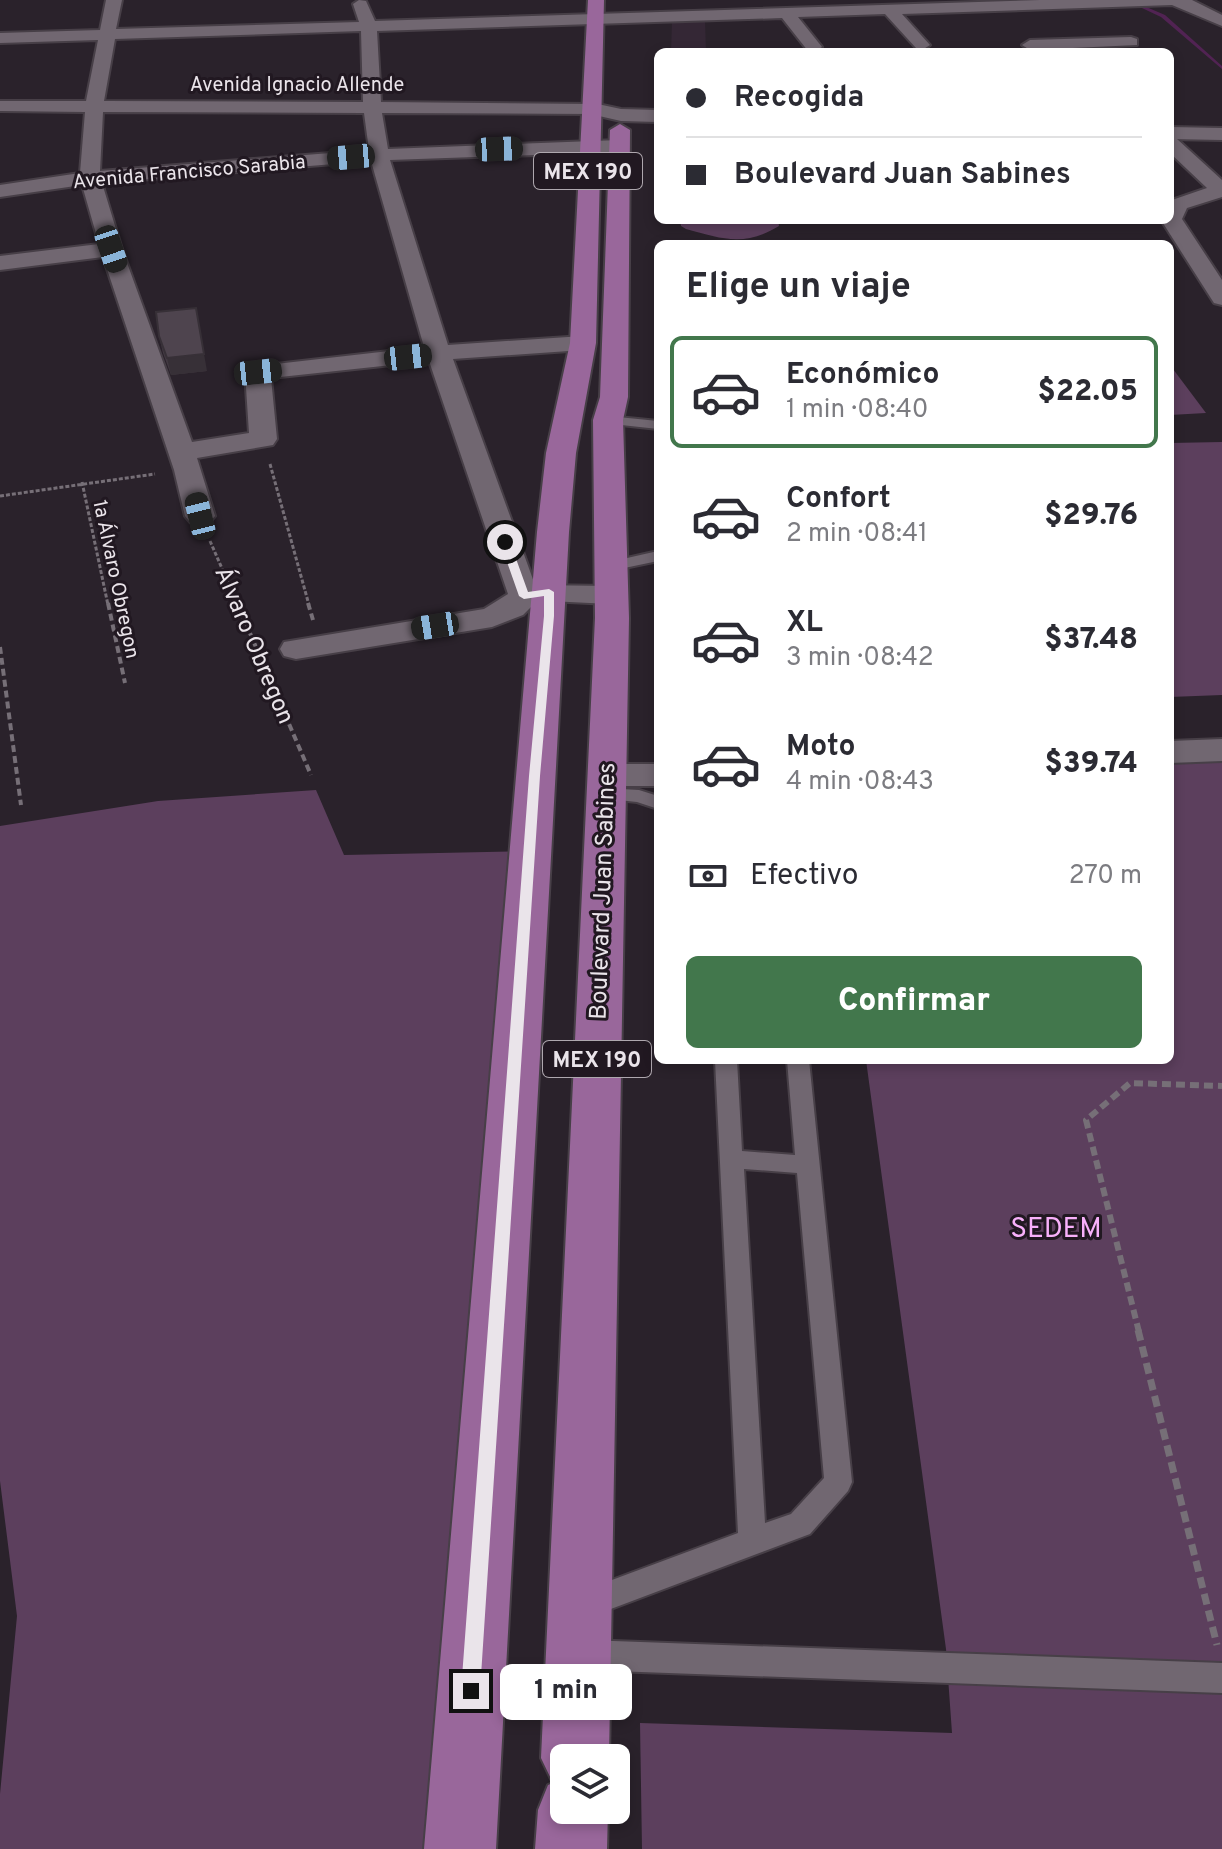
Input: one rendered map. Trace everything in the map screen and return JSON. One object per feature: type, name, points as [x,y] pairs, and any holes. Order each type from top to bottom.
[{"type":"main road","name":"MEX 190","points":[[596,9],[589,145],[598,352]]},
{"type":"main road","name":"MEX 190","points":[[460,1849],[536,594],[561,453],[598,352],[621,106]]},
{"type":"main road","points":[[593,109],[621,106],[654,109]]},
{"type":"main road","points":[[621,106],[654,115]]},
{"type":"main road","points":[[1174,130],[1222,128]]},
{"type":"main road","points":[[1174,130],[1222,134]]},
{"type":"main road","name":"Boulevard Juan Sabines","points":[[575,1744],[605,784],[610,580],[608,420],[614,397],[598,352]]},
{"type":"main road","points":[[571,1849],[572,1824]]},
{"type":"street","points":[[114,0],[94,105],[90,178],[111,249],[185,461],[200,516]]},
{"type":"street","points":[[360,0],[369,28],[372,106],[379,155],[438,353],[536,594]]},
{"type":"street","points":[[558,0],[571,20]]},
{"type":"street","points":[[1174,0],[1222,21]]},
{"type":"street","points":[[0,38],[571,20],[596,9],[624,19],[1184,0]]},
{"type":"street","points":[[993,7],[1036,44],[1131,42]]},
{"type":"street","points":[[890,10],[922,45]]},
{"type":"street","points":[[787,13],[814,47]]},
{"type":"street","name":"Avenida Ignacio Allende","points":[[0,106],[593,109]]},
{"type":"street","name":"Avenida Francisco Sarabia","points":[[0,191],[90,178],[379,155],[619,146]]},
{"type":"street","points":[[1174,147],[1222,190],[1179,204],[1174,210]]},
{"type":"street","points":[[1174,211],[1210,215]]},
{"type":"street","points":[[1174,224],[1222,298]]},
{"type":"street","points":[[0,263],[111,249]]},
{"type":"street","points":[[185,461],[263,439],[258,372],[438,353],[598,352]]},
{"type":"street","points":[[308,647],[492,617],[536,594],[610,580]]},
{"type":"street","points":[[1174,752],[1222,750]]},
{"type":"street","points":[[605,784],[654,776]]},
{"type":"lane","points":[[608,420],[654,425]]},
{"type":"lane","points":[[610,580],[654,558]]},
{"type":"lane","points":[[605,784],[654,802]]},
{"type":"lane","points":[[726,1064],[752,1541]]},
{"type":"lane","points":[[580,1605],[800,1524],[838,1482],[798,1064]]},
{"type":"lane","points":[[732,1159],[808,1165]]},
{"type":"lane","points":[[578,1655],[1220,1664]]},
{"type":"path","points":[[263,439],[308,647]]},
{"type":"path","points":[[0,496],[185,461]]},
{"type":"path","name":"1a Álvaro Obregon","points":[[82,482],[125,683]]},
{"type":"path","name":"Álvaro Obregon","points":[[200,516],[311,775]]},
{"type":"path","points":[[0,647],[21,805]]},
{"type":"path","points":[[1220,1664],[1086,1120],[1130,1083],[1222,1086]]},
{"type":"shaded area","points":[[672,20],[705,20],[706,48],[671,48]]},
{"type":"green space","points":[[681,226],[779,226],[755,237],[733,239],[711,236]]},
{"type":"green space","points":[[1174,370],[1206,413],[1174,415]]},
{"type":"green space","points":[[1222,442],[1222,695],[1174,697],[1174,443]]},
{"type":"green space","name":"SEDEM","points":[[1222,753],[1222,1849],[642,1849],[640,1723],[952,1733],[946,1649],[867,1064],[1174,1064],[1174,756]]},
{"type":"green space","points":[[316,790],[344,855],[534,851],[436,1849],[0,1849],[0,1794],[17,1616],[0,1481],[0,826],[158,801]]},
{"type":"building","points":[[196,308],[204,354],[167,358],[159,336],[156,312]]},
{"type":"waterway","points":[[1127,0],[1163,16],[1222,68]]},
{"type":"route","points":[[471,1691],[534,776],[549,616],[549,592],[524,596],[505,542]]}]
